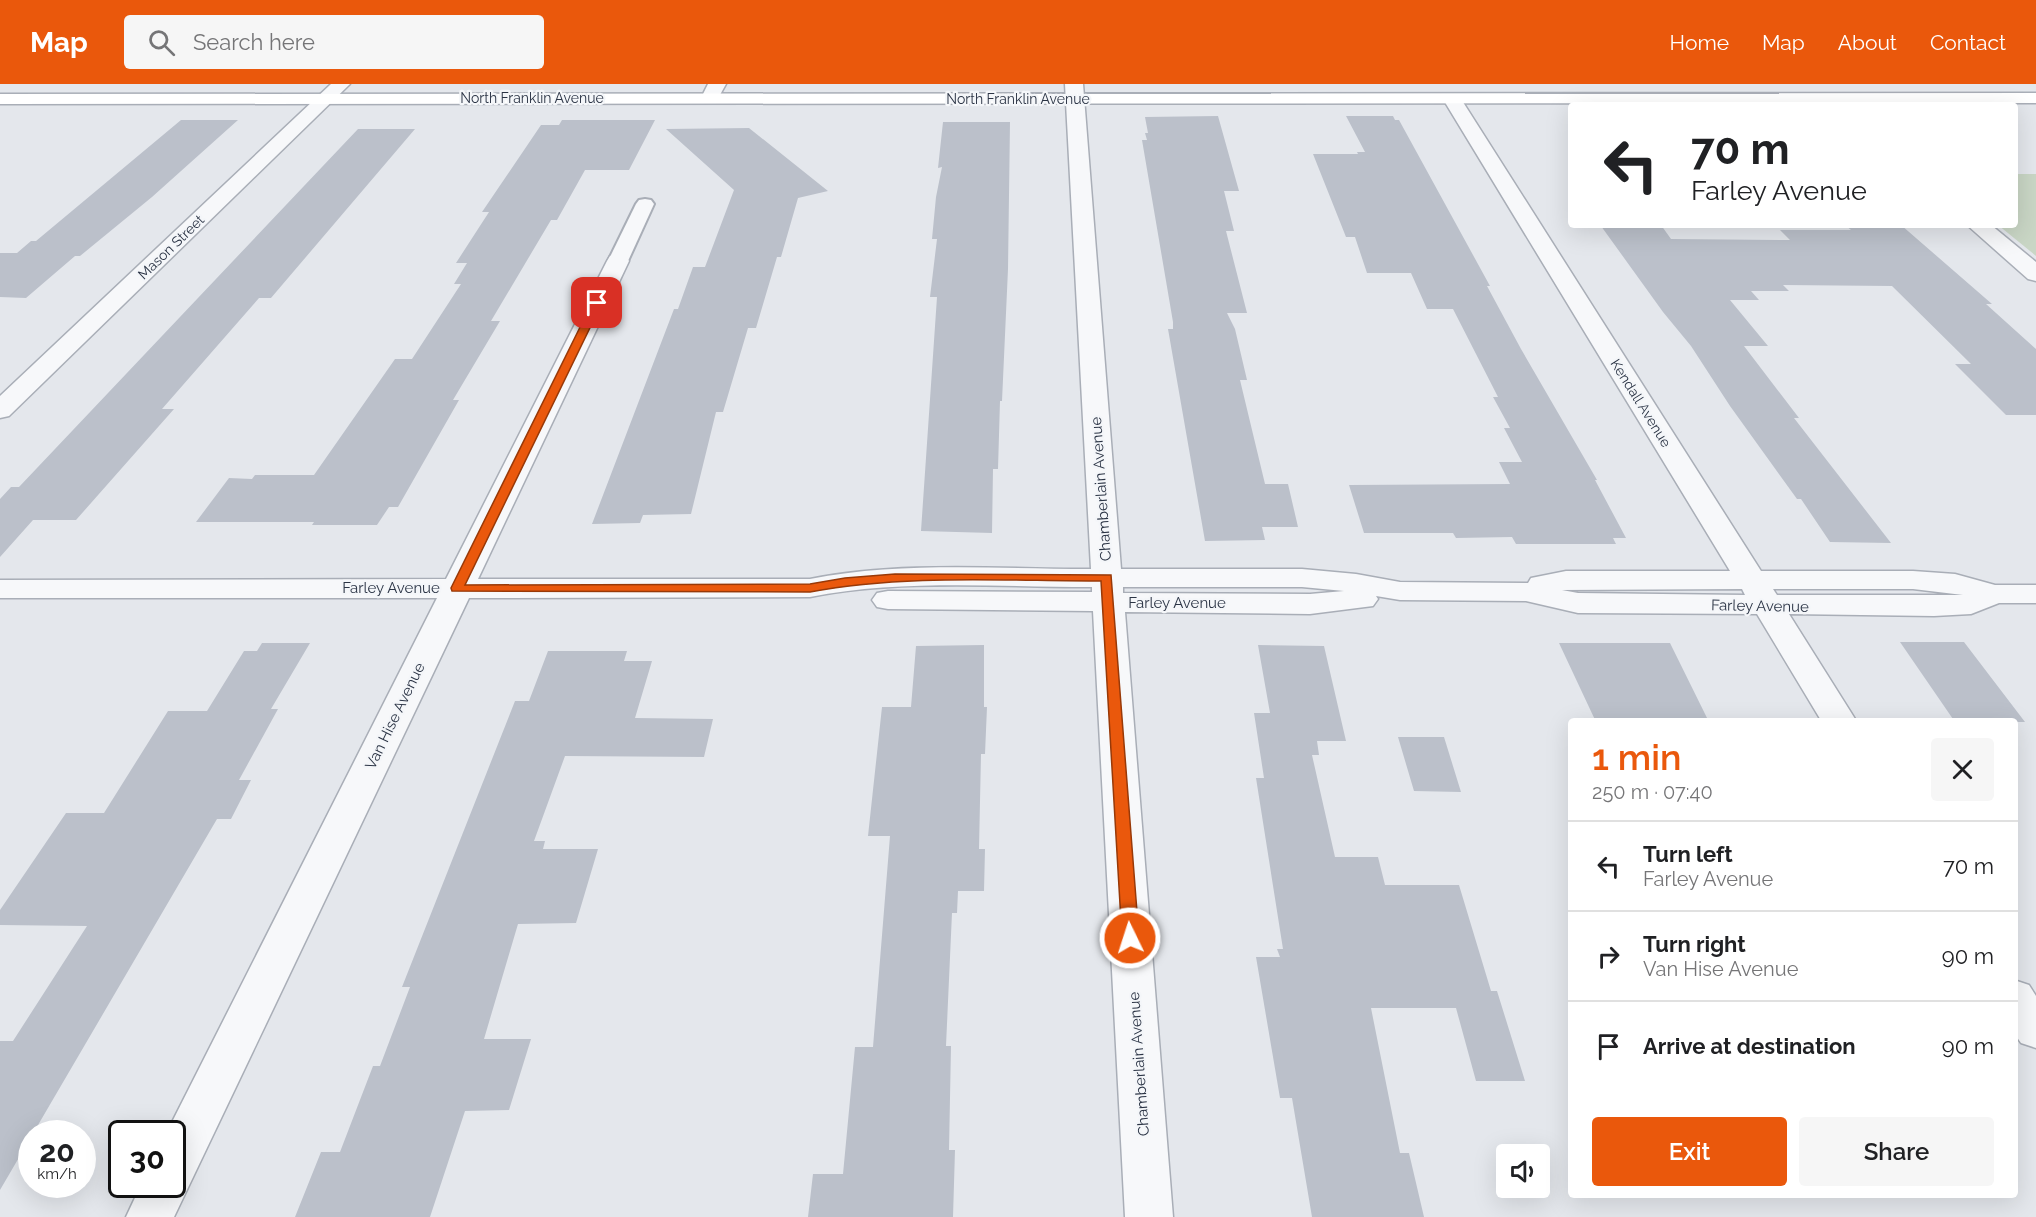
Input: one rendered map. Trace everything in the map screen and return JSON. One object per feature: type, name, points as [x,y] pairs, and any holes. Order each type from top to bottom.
[{"type":"street","name":"North Franklin Avenue","points":[[0,99],[334,91],[1447,91],[1830,101],[2036,98]]},
{"type":"street","name":"Mason Street","points":[[0,410],[334,91]]},
{"type":"street","name":"Kendall Avenue","points":[[1447,91],[1837,718]]},
{"type":"street","name":"Chamberlain Avenue","points":[[1075,92],[1149,1217]]},
{"type":"street","points":[[1982,228],[2036,274]]},
{"type":"street","name":"Van Hise Avenue","points":[[186,1141],[618,261]]},
{"type":"street","name":"Farley Avenue","points":[[1527,592],[1544,584],[1566,580],[1913,580],[1955,583],[1994,594],[2036,594]]},
{"type":"street","name":"Farley Avenue","points":[[2,587],[810,588],[844,596],[894,600],[1108,590],[1310,604],[1362,599],[1400,591],[1527,592],[1578,603],[1767,606],[1934,606],[1971,604],[1994,594]]},
{"type":"street","points":[[2018,1003],[2036,1031]]},
{"type":"street","points":[[150,1217],[159,1198]]},
{"type":"lane","points":[[618,261],[645,204]]},
{"type":"green space","points":[[2018,174],[2036,174],[2036,256],[2002,228],[2018,228]]},
{"type":"building","points":[[1218,116],[1239,191],[1224,191],[1234,231],[1226,231],[1247,313],[1227,313],[1235,329],[1247,380],[1240,380],[1265,484],[1288,484],[1298,527],[1262,527],[1265,540],[1205,541],[1168,329],[1173,329],[1173,322],[1142,140],[1147,140],[1145,133],[1148,133],[1145,117]]},
{"type":"building","points":[[1346,116],[1393,116],[1395,120],[1399,120],[1490,286],[1487,286],[1521,349],[1597,480],[1595,480],[1626,538],[1613,538],[1616,544],[1516,544],[1512,537],[1456,538],[1453,533],[1364,533],[1349,485],[1510,484],[1499,462],[1522,462],[1504,428],[1510,428],[1493,397],[1498,397],[1453,309],[1427,309],[1411,273],[1367,273],[1355,237],[1346,237],[1313,154],[1365,152]]},
{"type":"building","points":[[181,120],[238,120],[152,197],[80,256],[75,256],[26,298],[0,297],[0,253],[17,253],[31,241],[36,241]]},
{"type":"building","points":[[562,120],[655,120],[629,170],[585,170],[557,220],[551,220],[491,321],[500,321],[453,400],[459,400],[398,507],[389,507],[377,525],[312,525],[314,522],[196,522],[229,478],[252,479],[255,475],[314,475],[395,359],[412,359],[461,284],[454,284],[467,263],[456,263],[489,212],[482,212],[541,125],[559,125]]},
{"type":"building","points":[[943,122],[1010,122],[1008,269],[998,469],[993,469],[992,533],[921,531],[937,297],[930,297],[937,239],[932,239],[936,197],[942,167],[938,168]]},
{"type":"building","points":[[749,128],[828,191],[798,198],[781,257],[777,257],[756,328],[748,328],[723,412],[716,412],[691,514],[643,515],[640,523],[592,524],[674,309],[678,309],[693,267],[705,267],[734,190],[666,129]]},
{"type":"building","points":[[358,129],[415,129],[271,298],[259,298],[162,409],[174,409],[76,520],[33,520],[0,557],[0,499],[11,487],[19,487]]},
{"type":"building","points":[[1602,228],[1663,228],[1671,239],[1790,240],[1780,230],[1904,228],[1992,304],[1986,304],[2036,349],[2036,415],[2006,415],[1955,364],[1971,364],[1892,286],[1783,285],[1789,291],[1751,291],[1759,300],[1730,300],[1768,346],[1744,346],[1799,418],[1794,418],[1891,543],[1830,542],[1801,499],[1797,499],[1730,406],[1691,346],[1663,312]]},
{"type":"building","points":[[1900,642],[1964,642],[2025,722],[2018,722],[2018,718],[1952,718]]},
{"type":"building","points":[[262,643],[310,643],[271,709],[278,709],[239,780],[251,780],[231,819],[217,819],[41,1120],[18,1120],[18,1159],[0,1190],[0,1041],[13,1041],[87,926],[0,925],[0,910],[66,813],[104,813],[168,711],[207,711],[244,651],[257,651]]},
{"type":"building","points":[[1559,643],[1670,643],[1707,718],[1594,718]]},
{"type":"building","points":[[984,645],[984,707],[987,707],[985,754],[981,754],[979,849],[985,849],[984,891],[958,891],[957,913],[952,913],[946,1046],[951,1046],[949,1150],[955,1150],[953,1217],[808,1217],[813,1174],[843,1174],[855,1047],[873,1047],[890,836],[868,836],[882,707],[911,707],[916,646]]},
{"type":"building","points":[[1258,645],[1324,646],[1346,741],[1317,741],[1319,755],[1312,755],[1335,857],[1378,857],[1385,885],[1459,885],[1491,991],[1497,991],[1525,1081],[1476,1081],[1456,1008],[1371,1008],[1400,1153],[1409,1153],[1424,1217],[1312,1217],[1292,1098],[1280,1098],[1256,957],[1280,957],[1277,949],[1283,949],[1256,778],[1264,778],[1254,713],[1270,713]]},
{"type":"building","points":[[548,651],[627,651],[624,661],[652,661],[635,718],[713,719],[704,757],[565,756],[534,841],[545,841],[543,849],[598,849],[576,923],[518,924],[484,1039],[531,1039],[509,1110],[465,1111],[430,1217],[295,1217],[321,1152],[340,1152],[373,1066],[380,1066],[410,987],[402,987],[515,701],[529,701]]},
{"type":"building","points":[[1398,737],[1444,737],[1461,792],[1414,791]]},
{"type":"route","points":[[597,303],[457,588],[810,588],[845,581],[895,578],[1107,577],[1130,938]]}]
